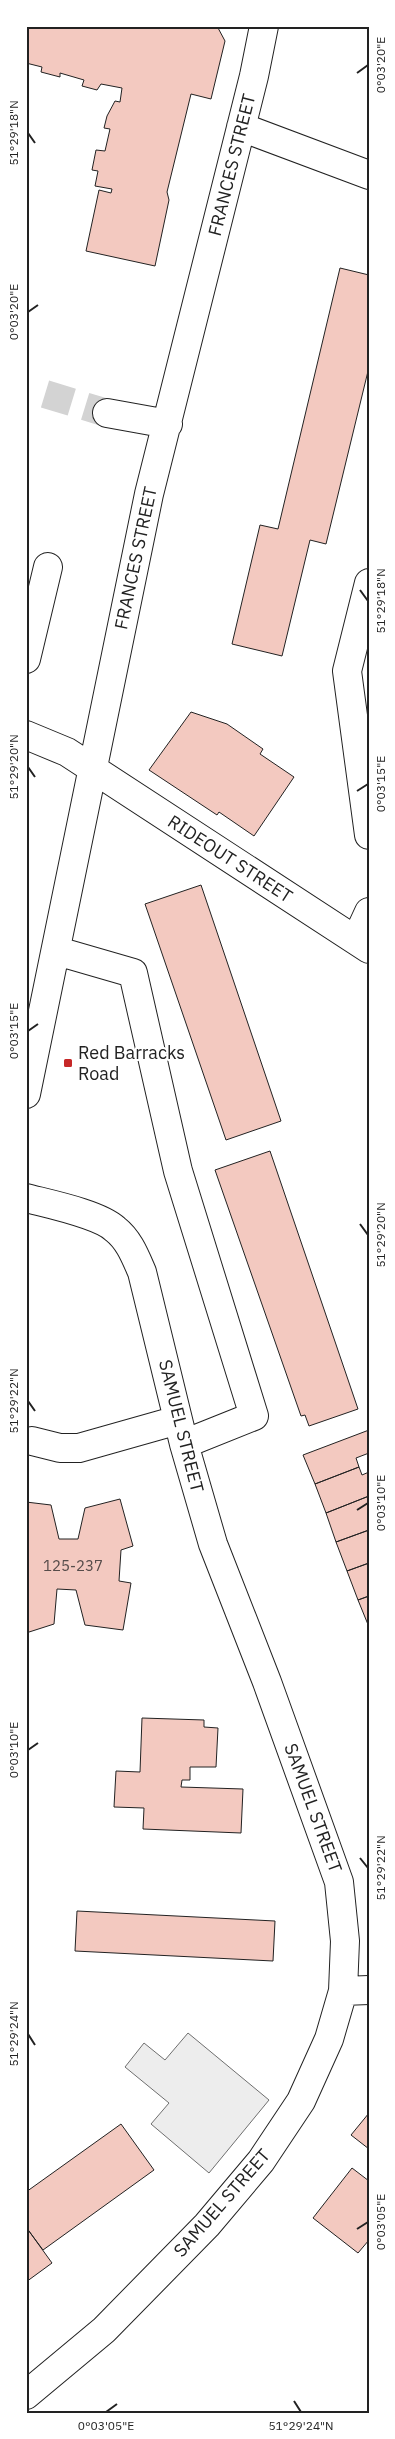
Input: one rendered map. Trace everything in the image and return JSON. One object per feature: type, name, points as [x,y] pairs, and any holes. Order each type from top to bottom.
[{"type":"street","name":"FRANCES STREET","points":[[26,1094],[57,951],[91,769],[149,494],[241,127],[264,26]]},
{"type":"street","points":[[241,127],[369,175]]},
{"type":"street","points":[[107,413],[168,424]]},
{"type":"street","points":[[26,659],[48,567]]},
{"type":"street","points":[[369,583],[347,671],[369,835]]},
{"type":"street","points":[[26,735],[67,752],[91,769]]},
{"type":"street","name":"RIDEOUT STREET","points":[[91,769],[362,944]]},
{"type":"street","points":[[362,944],[369,912]]},
{"type":"street","points":[[32,1441],[60,1448],[79,1448],[181,1432],[254,1416],[178,1171],[133,974],[57,951]]},
{"type":"street","name":"SAMUEL STREET","points":[[26,1198],[94,1218],[115,1228],[131,1247],[142,1272],[181,1432],[213,1544],[267,1682],[339,1882],[345,1941],[356,1991],[329,2039],[301,2101],[261,2161],[207,2225],[104,2330],[26,2396]]},
{"type":"shaded area","points":[[188,2033],[269,2100],[209,2173],[151,2124],[169,2103],[125,2067],[144,2043],[165,2060]]},
{"type":"building","points":[[26,26],[217,26],[225,41],[211,99],[191,94],[167,192],[169,200],[155,266],[86,251],[99,190],[111,193],[112,189],[95,186],[98,171],[92,170],[96,150],[105,151],[110,129],[104,128],[107,116],[115,101],[120,102],[122,88],[101,84],[97,90],[82,86],[84,80],[60,73],[60,77],[41,72],[42,67],[26,63]]},
{"type":"building","points":[[340,268],[369,275],[369,367],[326,544],[310,540],[282,656],[232,644],[260,525],[278,529]]},
{"type":"building","points":[[191,712],[227,724],[263,749],[260,754],[294,777],[254,836],[219,812],[217,815],[149,770]]},
{"type":"building","points":[[201,885],[281,1121],[226,1140],[145,904]]},
{"type":"building","points":[[270,1151],[358,1409],[309,1426],[305,1415],[301,1416],[215,1170]]},
{"type":"building","points":[[369,1430],[369,1453],[356,1458],[359,1467],[315,1484],[303,1455]]},
{"type":"building","points":[[359,1467],[362,1475],[369,1472],[369,1496],[326,1513],[315,1484]]},
{"type":"building","points":[[369,1496],[369,1530],[336,1542],[326,1513]]},
{"type":"building","points":[[120,1499],[133,1546],[121,1550],[119,1581],[131,1583],[123,1630],[85,1625],[76,1590],[57,1589],[54,1624],[26,1633],[26,1502],[51,1505],[59,1539],[78,1539],[85,1508]]},
{"type":"building","points":[[369,1530],[369,1563],[347,1571],[336,1542]]},
{"type":"building","points":[[369,1563],[369,1596],[358,1600],[347,1571]]},
{"type":"building","points":[[369,1596],[369,1627],[358,1600]]},
{"type":"building","points":[[142,1718],[204,1720],[204,1727],[218,1728],[216,1767],[190,1767],[190,1780],[182,1780],[181,1787],[243,1789],[241,1833],[143,1829],[144,1808],[114,1807],[116,1771],[140,1772]]},
{"type":"building","points":[[77,1911],[275,1921],[273,1961],[75,1951]]},
{"type":"building","points":[[369,2113],[369,2149],[351,2135]]},
{"type":"building","points":[[121,2124],[154,2170],[43,2250],[26,2227],[26,2192]]},
{"type":"building","points":[[352,2168],[369,2181],[369,2240],[358,2253],[313,2218]]},
{"type":"building","points":[[26,2227],[52,2263],[26,2282]]},
{"type":"tunnel","points":[[45,394],[107,413]]},
{"type":"place","name":"Red Barracks Road","points":[[68,1063]]}]
